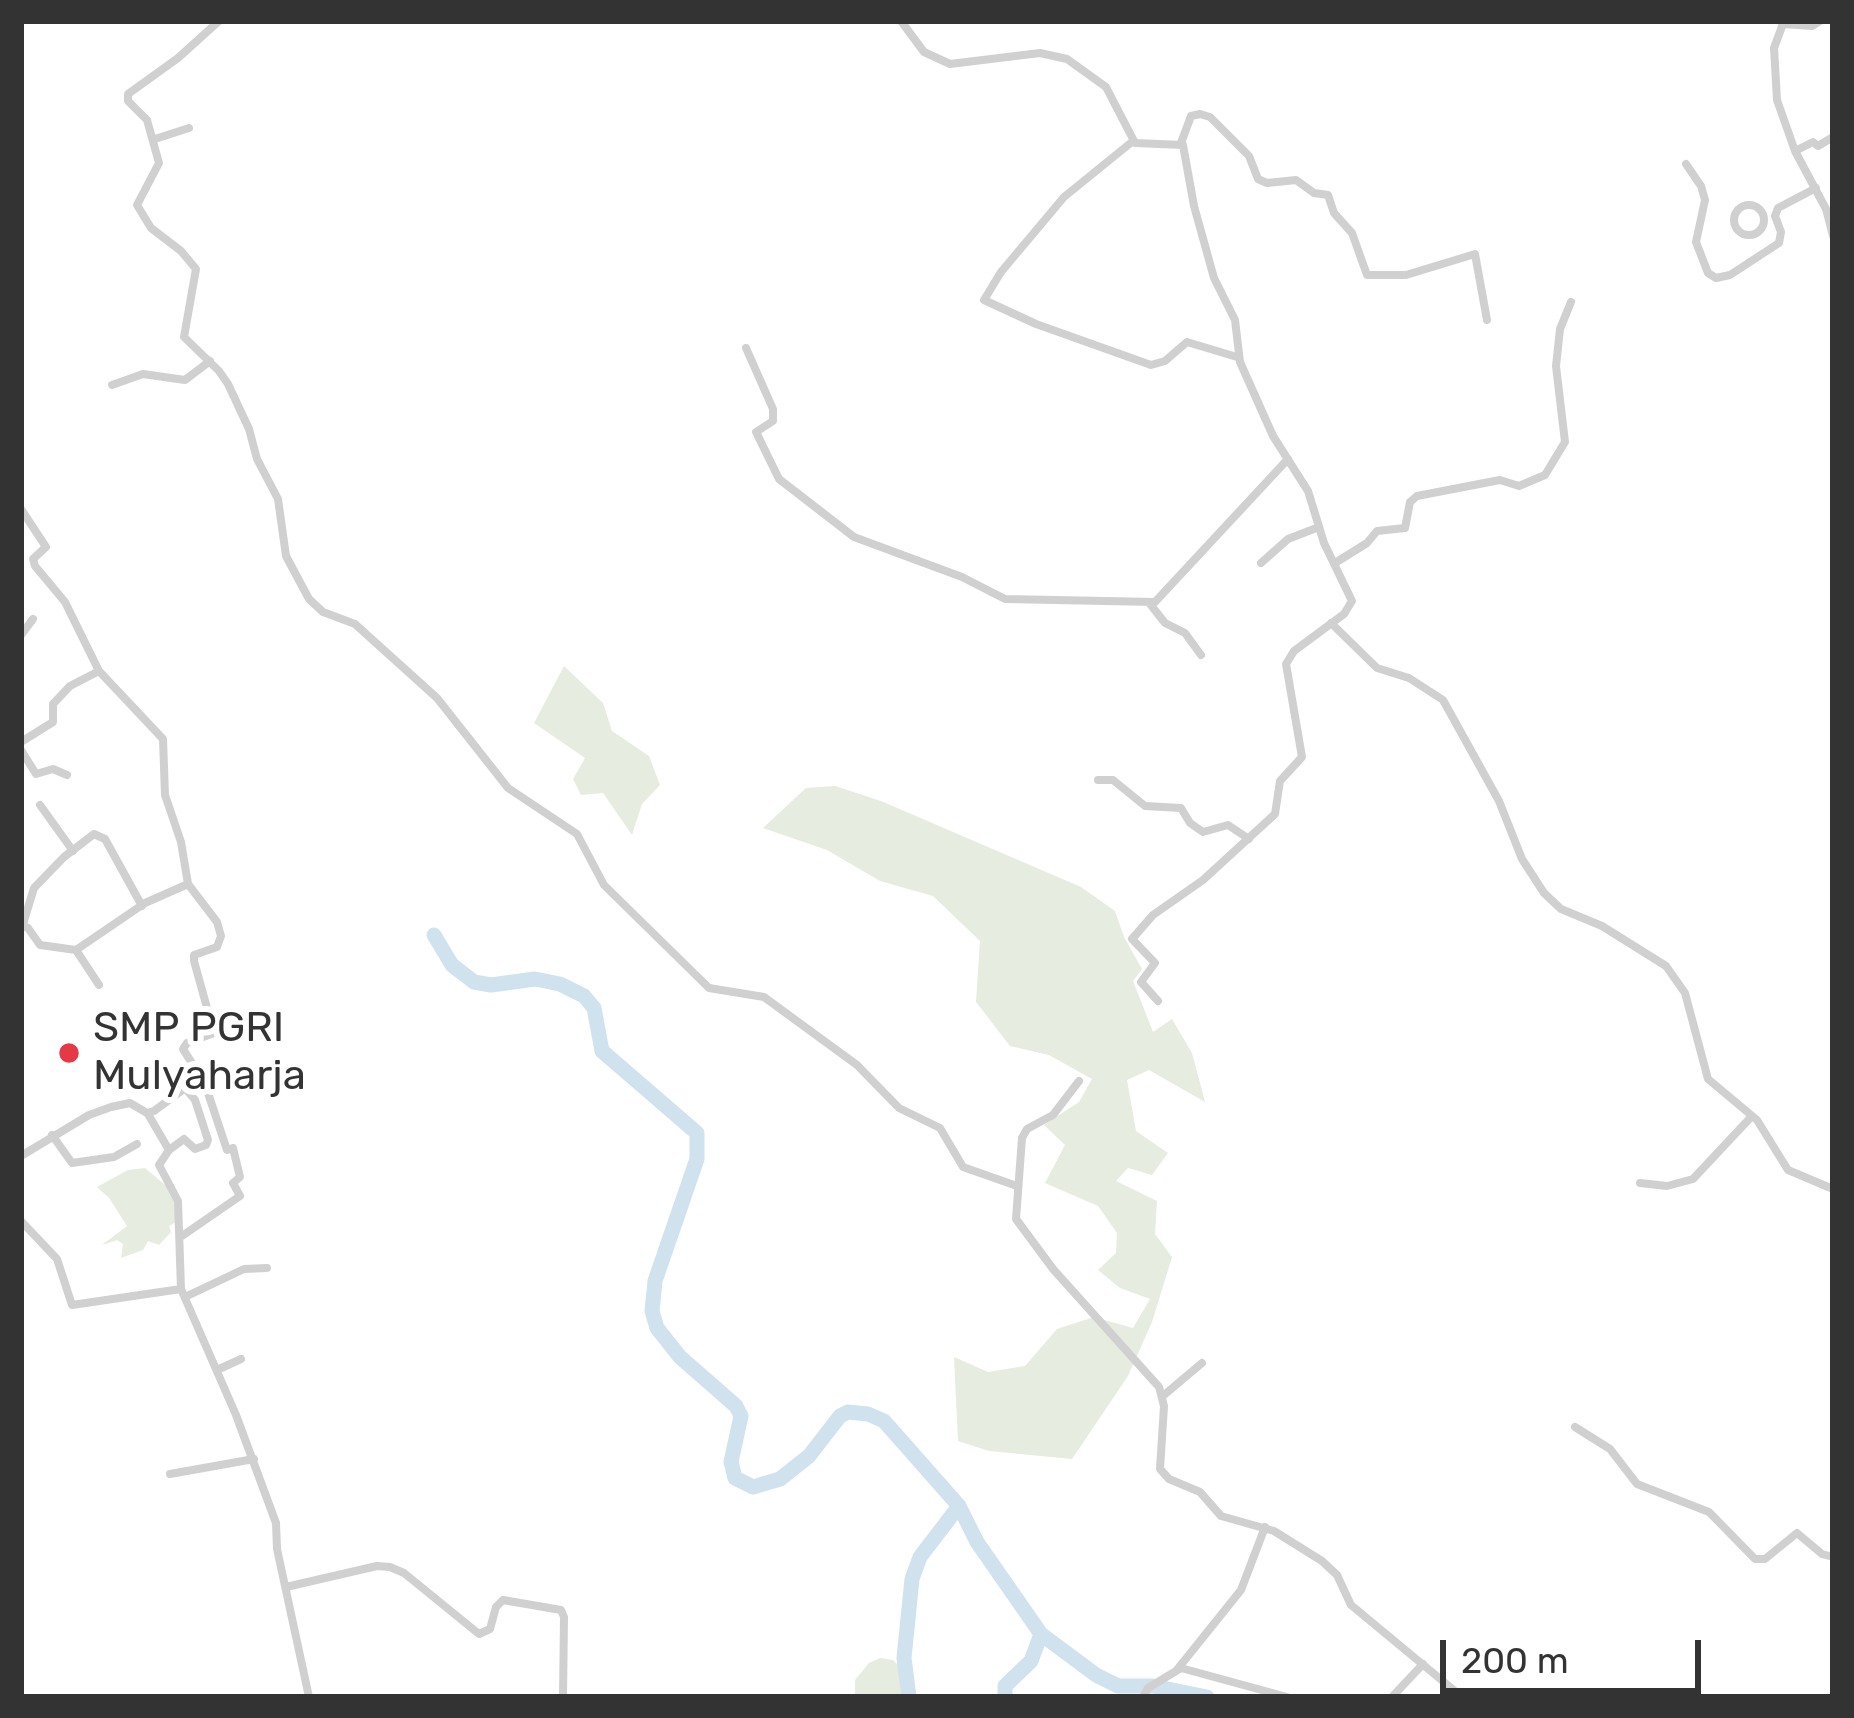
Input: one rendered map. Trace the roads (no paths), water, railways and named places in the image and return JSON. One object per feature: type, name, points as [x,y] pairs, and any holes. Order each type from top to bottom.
[{"type":"street","points":[[219,21],[128,94],[147,120],[158,163],[137,205],[151,228],[196,268],[184,335],[223,375],[278,500],[283,547],[316,607],[361,629],[443,705],[508,788],[577,834],[604,885],[709,988],[764,997],[842,1053],[899,1108],[940,1128],[963,1167],[1017,1186]]},
{"type":"street","points":[[901,21],[918,47],[943,63],[1040,53],[1067,59],[1106,87],[1133,141],[1181,143]]},
{"type":"street","points":[[1820,21],[1812,26],[1783,23],[1774,48],[1774,73],[1777,100],[1795,151],[1816,188],[1833,236]]},
{"type":"street","points":[[1181,143],[1191,116],[1210,117],[1249,156],[1262,182],[1296,180],[1314,193],[1328,195],[1334,212],[1352,233],[1367,275],[1406,275],[1475,254],[1487,320]]},
{"type":"street","points":[[155,139],[189,128]]},
{"type":"street","points":[[1795,151],[1833,137]]},
{"type":"street","points":[[1133,141],[1064,197],[983,300],[1151,364],[1165,361],[1187,342],[1238,358]]},
{"type":"street","points":[[1158,1001],[1141,982],[1155,963],[1132,939],[1167,903],[1203,880],[1275,814],[1280,781],[1301,757],[1286,664],[1352,601],[1308,491],[1238,358],[1235,320],[1214,278],[1181,143]]},
{"type":"street","points":[[1686,164],[1703,194],[1705,207],[1696,242],[1713,277],[1730,274],[1779,243],[1782,236],[1776,213]]},
{"type":"street","points":[[1763,216],[1816,188]]},
{"type":"street","points":[[1335,563],[1377,532],[1406,528],[1414,497],[1500,480],[1519,486],[1545,475],[1564,442],[1556,366],[1560,329],[1571,302]]},
{"type":"street","points":[[746,348],[773,409],[773,421],[756,432],[779,478],[854,537],[962,577],[1005,599],[1150,604],[1160,599],[1288,459]]},
{"type":"street","points":[[112,386],[143,374],[185,380],[210,361]]},
{"type":"street","points":[[21,509],[46,548],[33,559],[35,566],[68,608],[99,671],[163,739],[165,795],[181,842],[188,884],[217,922],[221,936],[217,947],[194,955],[215,1029],[183,1048],[201,1076],[227,1150],[232,1148],[240,1178],[233,1183],[240,1196],[182,1236]]},
{"type":"street","points":[[1261,563],[1298,533],[1319,527]]},
{"type":"street","points":[[1150,604],[1166,623],[1185,633],[1201,655]]},
{"type":"street","points":[[21,634],[33,619]]},
{"type":"street","points":[[1331,623],[1377,668],[1409,678],[1443,700],[1499,801],[1522,859],[1544,893],[1561,909],[1602,926],[1666,966],[1685,993],[1708,1079],[1752,1116],[1774,1142],[1788,1170],[1833,1189]]},
{"type":"street","points":[[67,775],[53,769],[38,775],[21,746],[53,722],[53,704],[70,686],[99,671]]},
{"type":"street","points":[[1098,780],[1113,780],[1148,807],[1181,808],[1203,832],[1230,826],[1249,839]]},
{"type":"street","points":[[40,805],[73,850]]},
{"type":"street","points":[[142,906],[100,835],[94,834],[30,893],[30,912],[22,924],[40,945],[76,950],[142,906],[188,884]]},
{"type":"street","points":[[76,950],[99,986]]},
{"type":"street","points":[[147,1114],[201,1076]]},
{"type":"street","points":[[1078,1082],[1053,1115],[1025,1133],[1018,1154],[1016,1219],[1164,1395]]},
{"type":"street","points":[[185,1088],[195,1100],[208,1144],[196,1149],[184,1138],[159,1166],[176,1193],[183,1293],[276,1523],[277,1550],[309,1697]]},
{"type":"street","points":[[21,1156],[89,1115],[130,1103],[147,1114],[169,1150]]},
{"type":"street","points":[[1640,1183],[1667,1186],[1693,1179],[1752,1116]]},
{"type":"street","points":[[52,1135],[71,1162],[114,1157],[137,1144]]},
{"type":"street","points":[[21,1221],[57,1259],[72,1305],[183,1293],[244,1269],[267,1268]]},
{"type":"street","points":[[217,1370],[241,1359]]},
{"type":"street","points":[[1202,1363],[1164,1395],[1159,1462],[1164,1475],[1200,1492],[1221,1516],[1265,1527],[1331,1568],[1351,1605],[1462,1697]]},
{"type":"street","points":[[1173,1387],[1183,1394]]},
{"type":"street","points":[[1575,1427],[1610,1449],[1637,1484],[1709,1512],[1755,1559],[1765,1559],[1797,1533],[1825,1556],[1833,1557]]},
{"type":"street","points":[[170,1474],[254,1459]]},
{"type":"street","points":[[1145,1693],[1176,1670],[1241,1590],[1265,1527]]},
{"type":"street","points":[[286,1587],[377,1566],[390,1568],[404,1573],[479,1634],[490,1629],[503,1600],[561,1610],[563,1697]]},
{"type":"street","points":[[1392,1697],[1423,1664]]},
{"type":"street","points":[[1176,1670],[1207,1672],[1287,1697]]},
{"type":"waterway","points":[[434,935],[452,965],[474,982],[491,985],[535,979],[584,996],[594,1008],[602,1051],[697,1133],[697,1159],[655,1281],[652,1311],[657,1328],[680,1357],[736,1406],[741,1416],[731,1462],[735,1478],[753,1487],[780,1479],[809,1456],[848,1412],[884,1421],[959,1506],[977,1542],[1041,1634],[1118,1686],[1153,1686],[1207,1697]]},
{"type":"waterway","points":[[909,1697],[904,1658],[912,1579],[920,1557],[959,1506]]},
{"type":"waterway","points":[[1005,1697],[1005,1686],[1031,1661],[1041,1634]]},
{"type":"place","name":"SMP PGRI Mulyaharja","points":[[69,1053]]}]
